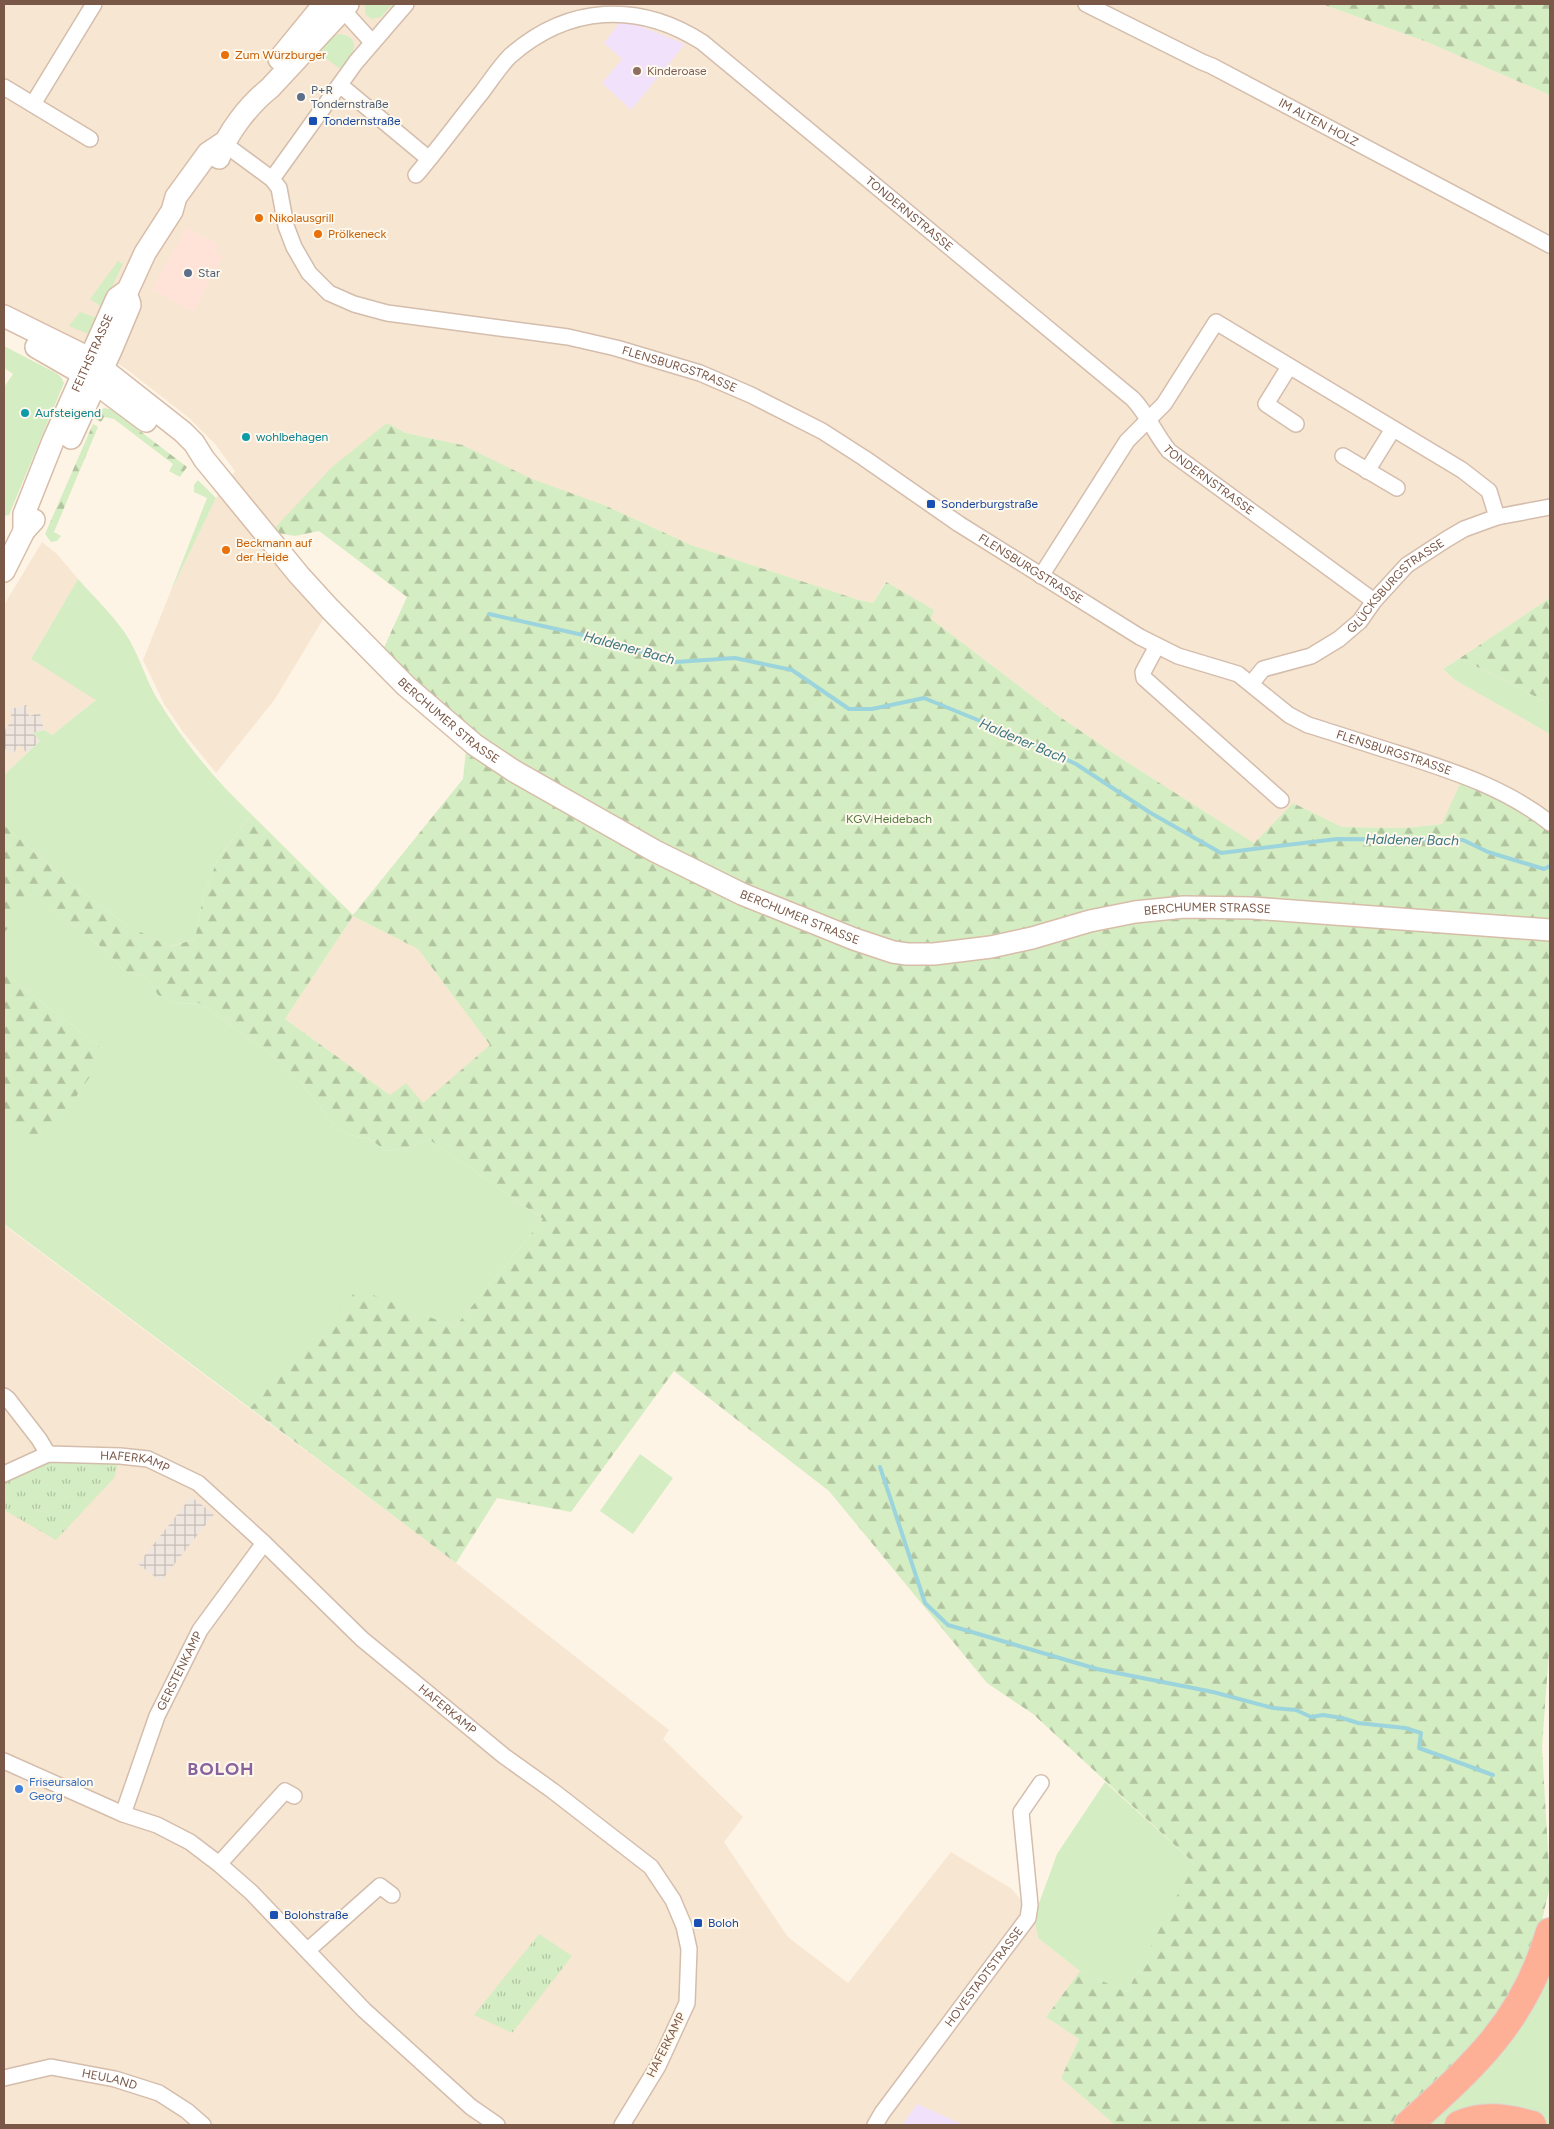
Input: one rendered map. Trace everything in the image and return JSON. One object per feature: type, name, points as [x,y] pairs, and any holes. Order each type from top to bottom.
[{"type":"highway","points":[[1408,2125],[1477,2060],[1497,2038],[1532,1983],[1550,1932]]},
{"type":"highway","points":[[1459,2125],[1486,2117],[1510,2119],[1532,2125]]},
{"type":"main road","name":"FEITHSTRASSE","points":[[4,571],[24,531],[34,521],[93,371],[130,305],[128,290],[145,253],[172,211],[176,197],[208,152],[223,144],[258,98],[270,88],[338,5]]},
{"type":"main road","points":[[4,316],[93,371]]},
{"type":"main road","points":[[4,330],[93,371]]},
{"type":"main road","name":"BERCHUMER STRASSE","points":[[93,371],[183,432],[194,443],[204,459],[298,575],[406,686],[475,745],[514,771],[684,867],[742,894],[875,947],[907,954],[967,951],[1021,941],[1090,920],[1114,915],[1158,909],[1208,906],[1262,908],[1550,930]]},
{"type":"street","points":[[33,104],[94,4]]},
{"type":"street","points":[[223,144],[272,179],[372,42],[406,4]]},
{"type":"street","name":"IM ALTEN HOLZ","points":[[1086,4],[1212,66],[1550,245]]},
{"type":"street","points":[[338,5],[372,42]]},
{"type":"street","name":"TONDERNSTRASSE","points":[[416,175],[510,57],[534,39],[562,23],[596,14],[628,14],[655,20],[688,33],[702,42],[1133,399],[1150,419],[1157,436],[1169,451],[1374,601]]},
{"type":"street","points":[[340,85],[429,159]]},
{"type":"street","points":[[4,88],[90,139]]},
{"type":"street","name":"FLENSBURGSTRASSE","points":[[272,179],[279,188],[286,226],[297,254],[308,273],[329,292],[354,304],[387,313],[568,337],[616,348],[700,373],[782,410],[822,431],[959,524],[1157,646],[1178,656],[1238,674],[1289,715],[1308,725],[1464,775],[1508,794],[1533,809],[1550,823]]},
{"type":"street","points":[[1041,576],[1126,440],[1164,404],[1216,322],[1481,484],[1489,491],[1497,517]]},
{"type":"street","points":[[1289,366],[1266,404],[1296,424]]},
{"type":"street","points":[[1367,471],[1393,429]]},
{"type":"street","points":[[1343,456],[1396,488]]},
{"type":"street","name":"GLÜCKSBURGSTRASSE","points":[[1251,684],[1263,669],[1302,659],[1327,648],[1360,621],[1374,601],[1406,564],[1464,529],[1497,517],[1550,507]]},
{"type":"street","points":[[1157,646],[1143,672],[1144,678],[1281,800]]},
{"type":"street","points":[[4,1396],[29,1426],[48,1454]]},
{"type":"street","name":"HAFERKAMP","points":[[4,1474],[48,1454],[148,1459],[198,1484],[264,1543],[362,1639],[504,1756],[553,1791],[651,1867],[674,1900],[690,1949],[686,2003],[658,2066],[622,2125]]},
{"type":"street","name":"GERSTENKAMP","points":[[123,1814],[157,1716],[200,1630],[264,1543]]},
{"type":"street","points":[[4,1761],[123,1814],[157,1825],[190,1842],[251,1892],[364,2010],[471,2106],[497,2125]]},
{"type":"street","name":"HOVESTADTSTRASSE","points":[[875,2125],[882,2113],[1028,1918],[1030,1905],[1021,1812],[1041,1783]]},
{"type":"street","points":[[219,1864],[286,1792]]},
{"type":"street","points":[[308,1950],[381,1887]]},
{"type":"street","name":"HEULAND","points":[[4,2078],[51,2067],[115,2079],[159,2093],[187,2111],[204,2125]]},
{"type":"shaded area","points":[[4,4],[1322,4],[1427,42],[1550,95],[1550,598],[1443,669],[1455,680],[1550,734],[1550,823],[1442,824],[1405,828],[1342,827],[1293,803],[1254,843],[1125,761],[1057,715],[931,619],[934,610],[885,582],[873,603],[859,600],[691,545],[604,505],[530,479],[462,445],[406,433],[387,423],[271,532],[331,606],[275,699],[216,773],[183,732],[164,704],[143,660],[170,593],[216,498],[235,471],[215,444],[189,418],[125,368],[57,329],[4,303]]},
{"type":"shaded area","name":"Kinderoase","points":[[619,23],[637,25],[685,44],[631,110],[602,83],[622,59],[604,43]]},
{"type":"shaded area","name":"Star","points":[[186,228],[219,245],[215,252],[223,256],[193,312],[152,289]]},
{"type":"shaded area","points":[[42,542],[57,554],[78,579],[31,659],[97,699],[52,735],[44,730],[40,713],[29,716],[27,705],[4,731],[4,605]]},
{"type":"shaded area","points":[[27,705],[29,716],[40,713],[44,730],[33,733],[40,741],[27,753],[19,745],[13,754],[4,748],[4,731],[12,720],[10,709]]},
{"type":"shaded area","points":[[19,744],[27,753],[4,775],[4,748],[13,754]]},
{"type":"shaded area","points":[[353,916],[418,949],[490,1045],[423,1104],[390,1095],[285,1019]]},
{"type":"shaded area","points":[[4,1225],[456,1563],[669,1730],[663,1739],[743,1817],[724,1842],[788,1937],[848,1983],[951,1852],[1012,1889],[1034,1917],[1038,1938],[1080,1971],[1046,2017],[1079,2039],[1061,2078],[1115,2125],[4,2125]]},
{"type":"shaded area","points":[[191,1497],[214,1514],[161,1581],[138,1564]]},
{"type":"shaded area","points":[[917,2104],[964,2125],[902,2125]]},
{"type":"green space","points":[[365,4],[393,4],[381,17],[371,19],[365,14]]},
{"type":"green space","points":[[1322,4],[1550,4],[1550,95],[1427,42]]},
{"type":"green space","points":[[339,34],[352,39],[354,44],[352,54],[342,70],[317,52],[332,36]]},
{"type":"green space","points":[[118,261],[123,264],[102,307],[90,299]]},
{"type":"green space","points":[[80,312],[99,319],[91,335],[69,326]]},
{"type":"green space","points":[[4,346],[56,373],[64,383],[9,515],[4,516],[4,387],[13,374],[4,368]]},
{"type":"green space","points":[[104,408],[110,409],[119,415],[187,467],[180,477],[169,471],[173,464],[114,419],[104,417],[101,422],[95,419],[96,414]]},
{"type":"green space","name":"KGV Heidebach","points":[[387,423],[406,433],[462,445],[532,479],[604,505],[691,545],[859,600],[873,603],[886,582],[934,610],[931,619],[1057,715],[1125,761],[1254,843],[1293,803],[1342,827],[1405,828],[1442,824],[1464,775],[1550,823],[1550,1637],[1542,1747],[1550,1886],[1539,1933],[1530,1959],[1490,2031],[1399,2125],[1115,2125],[1061,2078],[1079,2039],[1046,2017],[1080,1971],[1127,1992],[1194,1863],[1033,1714],[987,1683],[829,1491],[674,1371],[571,1512],[497,1498],[456,1563],[250,1408],[358,1289],[455,1327],[543,1219],[430,1140],[408,1148],[386,1151],[370,1139],[350,1135],[334,1125],[303,1085],[281,1062],[199,1003],[181,1004],[158,995],[147,977],[124,971],[104,949],[34,896],[4,933],[4,825],[55,871],[125,924],[170,947],[195,939],[203,897],[217,861],[251,814],[353,915],[463,779],[468,730],[382,652],[407,597],[319,531],[295,536],[271,532],[332,467]],"holes":[[[353,916],[418,949],[490,1045],[423,1103],[406,1083],[390,1095],[285,1019]]]},
{"type":"green space","points":[[93,424],[98,427],[54,532],[61,536],[57,541],[51,542],[45,534]]},
{"type":"green space","points":[[198,480],[216,498],[170,593],[207,498],[194,492],[194,485]]},
{"type":"green space","points":[[78,579],[125,633],[134,648],[155,695],[187,743],[211,773],[251,814],[217,861],[203,897],[195,939],[169,947],[125,924],[55,871],[4,825],[4,775],[40,741],[33,733],[44,730],[52,735],[96,700],[31,659]]},
{"type":"green space","points":[[1550,598],[1550,704],[1460,658]]},
{"type":"green space","points":[[1460,658],[1550,704],[1550,734],[1455,680],[1443,669]]},
{"type":"green space","points":[[33,895],[104,949],[124,971],[147,977],[158,995],[181,1004],[199,1003],[281,1062],[303,1085],[334,1125],[350,1135],[370,1139],[386,1151],[408,1148],[430,1140],[543,1219],[455,1327],[358,1290],[250,1408],[4,1224],[4,1122],[107,1052],[4,973],[4,933]]},
{"type":"green space","points":[[4,973],[107,1052],[42,1146],[4,1122]]},
{"type":"green space","points":[[48,1454],[120,1456],[114,1478],[56,1540],[4,1510],[4,1474]]},
{"type":"green space","points":[[640,1454],[673,1478],[633,1534],[600,1511]]},
{"type":"green space","points":[[1105,1782],[1195,1864],[1127,1992],[1080,1971],[1038,1938],[1034,1917],[1057,1854]]},
{"type":"green space","points":[[539,1934],[572,1956],[512,2033],[474,2015]]},
{"type":"green space","points":[[1550,1954],[1550,2125],[1538,2121],[1449,2121],[1442,2125],[1422,2125]]},
{"type":"waterway","name":"Haldener Bach","points":[[489,614],[601,639],[676,662],[735,658],[792,670],[849,709],[872,709],[924,698],[1012,734],[1076,764],[1149,812],[1221,853],[1337,839],[1463,840],[1488,852],[1544,869],[1550,866]]},
{"type":"waterway","points":[[880,1467],[925,1603],[948,1625],[1097,1669],[1213,1692],[1273,1708],[1296,1710],[1311,1717],[1323,1715],[1358,1723],[1405,1728],[1421,1733],[1419,1748],[1493,1775]]},
{"type":"place","name":"Zum Würzburger","points":[[225,55]]},
{"type":"place","name":"Kinderoase","points":[[637,71]]},
{"type":"place","name":"P+R Tondernstraße","points":[[301,97]]},
{"type":"place","name":"Tondernstraße","points":[[313,121]]},
{"type":"place","name":"Nikolausgrill","points":[[259,218]]},
{"type":"place","name":"Prölkeneck","points":[[318,234]]},
{"type":"place","name":"Star","points":[[188,273]]},
{"type":"place","name":"Aufsteigend","points":[[25,413]]},
{"type":"place","name":"wohlbehagen","points":[[246,437]]},
{"type":"place","name":"Sonderburgstraße","points":[[931,504]]},
{"type":"place","name":"Beckmann auf der Heide","points":[[226,550]]},
{"type":"place","name":"Friseursalon Georg","points":[[19,1789]]},
{"type":"place","name":"Bolohstraße","points":[[274,1915]]},
{"type":"place","name":"Boloh","points":[[698,1923]]},
{"type":"district","name":"BOLOH","points":[[221,1769]]}]
